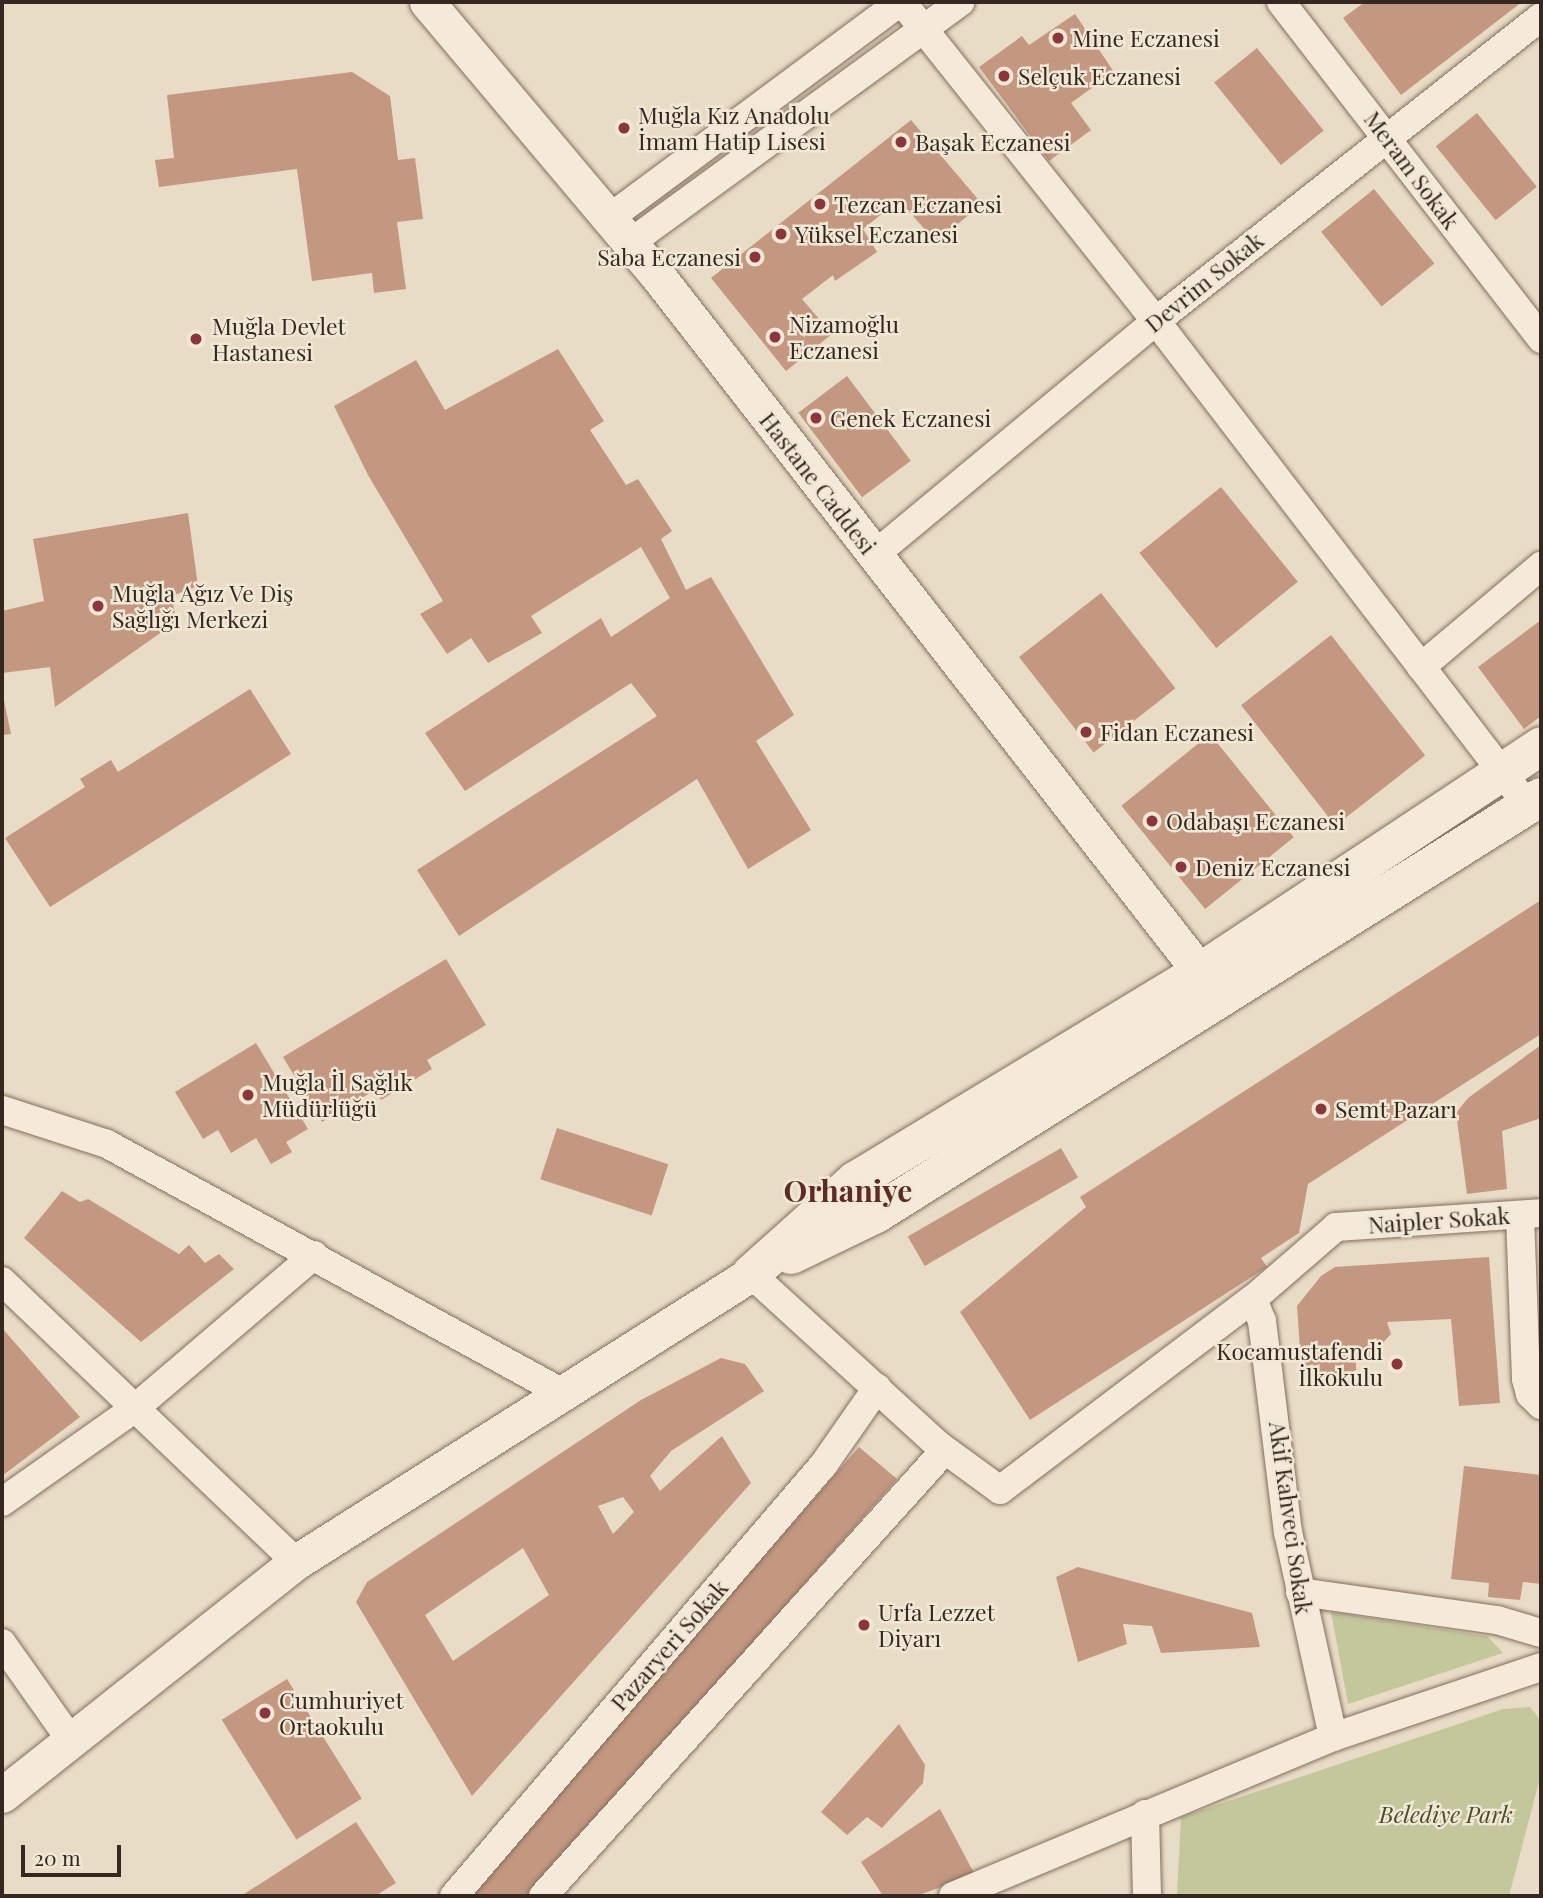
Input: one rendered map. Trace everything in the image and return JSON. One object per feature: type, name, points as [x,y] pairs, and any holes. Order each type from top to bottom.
[{"type":"main road","points":[[751,1274],[855,1181],[1200,972],[1541,746]]},
{"type":"main road","points":[[751,1274],[876,1214],[1535,802]]},
{"type":"street","name":"Hastane Caddesi","points":[[428,2],[619,231],[1200,972]]},
{"type":"street","points":[[619,231],[901,2],[1156,321],[1501,771],[1535,802]]},
{"type":"street","points":[[619,231],[960,2]]},
{"type":"street","name":"Meram Sokak","points":[[1281,2],[1541,339]]},
{"type":"street","name":"Devrim Sokak","points":[[873,556],[1156,321],[1541,17]]},
{"type":"street","points":[[1421,667],[1541,566]]},
{"type":"street","points":[[2,1110],[107,1144],[563,1393]]},
{"type":"street","points":[[1531,1214],[1526,1379],[1530,1394],[1541,1405]]},
{"type":"street","name":"Naipler Sokak","points":[[1253,1299],[1336,1227],[1531,1214]]},
{"type":"street","points":[[2,1502],[134,1409],[314,1255]]},
{"type":"street","points":[[2,1795],[296,1562],[751,1274],[945,1450],[1000,1490],[1253,1299]]},
{"type":"street","points":[[2,1281],[296,1562]]},
{"type":"street","name":"Akif Kahveci Sokak","points":[[1253,1299],[1262,1321],[1288,1532],[1333,1737]]},
{"type":"street","name":"Pazaryeri Sokak","points":[[454,1896],[824,1464],[877,1388]]},
{"type":"street","points":[[543,1896],[945,1450]]},
{"type":"street","points":[[1300,1592],[1497,1620],[1541,1633]]},
{"type":"street","points":[[2,1643],[70,1740]]},
{"type":"street","points":[[953,1896],[1333,1737],[1541,1667]]},
{"type":"street","points":[[1145,1814],[1147,1896]]},
{"type":"green space","points":[[1331,1612],[1487,1636],[1503,1653],[1348,1704]]},
{"type":"green space","name":"Belediye Park","points":[[1530,1707],[1541,1721],[1541,1774],[1509,1896],[1177,1896],[1181,1817],[1503,1709]]},
{"type":"building","points":[[1365,2],[1522,2],[1401,95],[1343,18]]},
{"type":"building","points":[[1075,14],[1114,72],[1071,103],[1091,130],[1049,161],[979,67],[1022,36],[1029,45]]},
{"type":"building","points":[[1257,48],[1324,130],[1281,165],[1214,83]]},
{"type":"building","points":[[352,72],[390,96],[398,160],[415,158],[423,219],[397,222],[406,289],[374,293],[372,273],[312,281],[297,169],[159,187],[155,160],[174,158],[167,95]]},
{"type":"building","points":[[1477,113],[1537,187],[1496,220],[1436,146]]},
{"type":"building","points":[[911,120],[982,204],[936,242],[899,200],[863,229],[877,252],[835,281],[833,275],[802,299],[832,334],[786,371],[711,278]]},
{"type":"building","points":[[1374,189],[1434,264],[1382,306],[1321,232]]},
{"type":"building","points":[[558,349],[604,421],[590,430],[626,485],[638,479],[672,531],[661,539],[686,590],[711,577],[794,715],[756,741],[811,830],[748,869],[697,779],[459,936],[417,870],[657,716],[631,683],[465,791],[425,733],[601,618],[611,637],[670,598],[641,547],[531,616],[542,633],[488,663],[471,638],[447,654],[420,614],[443,601],[368,475],[334,406],[416,360],[445,410]]},
{"type":"building","points":[[847,376],[911,461],[862,497],[798,413]]},
{"type":"building","points":[[1221,487],[1298,582],[1216,648],[1139,553]]},
{"type":"building","name":"Muğla Ağız Ve Diş Sağlığı Merkezi","points":[[188,513],[198,586],[172,596],[176,622],[55,707],[50,667],[2,673],[2,611],[44,601],[33,539]]},
{"type":"building","points":[[1101,593],[1175,688],[1094,752],[1019,657]]},
{"type":"building","points":[[1541,620],[1541,716],[1524,729],[1478,667]]},
{"type":"building","points":[[1331,635],[1425,756],[1335,826],[1241,705]]},
{"type":"building","points":[[250,689],[291,754],[50,907],[5,838],[85,787],[80,779],[111,760],[118,772]]},
{"type":"building","points":[[2,691],[11,734],[2,735]]},
{"type":"building","points":[[1210,734],[1294,837],[1205,909],[1121,806]]},
{"type":"building","name":"Semt Pazarı","points":[[1541,900],[1541,1034],[1308,1184],[1299,1233],[1261,1258],[1267,1267],[1030,1420],[960,1312],[1086,1207],[1080,1197]]},
{"type":"building","points":[[446,959],[486,1025],[427,1060],[432,1069],[381,1100],[375,1090],[322,1122],[283,1057]]},
{"type":"building","points":[[256,1043],[308,1129],[286,1142],[292,1152],[271,1164],[256,1138],[231,1153],[218,1130],[203,1139],[175,1092]]},
{"type":"building","points":[[1541,1045],[1541,1118],[1502,1131],[1507,1189],[1467,1194],[1456,1113],[1468,1098]]},
{"type":"building","points":[[557,1128],[668,1164],[652,1216],[540,1179]]},
{"type":"building","points":[[1061,1148],[1078,1177],[925,1266],[908,1236]]},
{"type":"building","points":[[62,1191],[80,1202],[88,1199],[179,1254],[189,1245],[205,1263],[219,1254],[234,1269],[141,1342],[24,1238]]},
{"type":"building","points":[[1489,1257],[1500,1403],[1459,1406],[1451,1319],[1387,1322],[1391,1334],[1367,1360],[1356,1358],[1356,1373],[1302,1379],[1297,1306],[1321,1276],[1335,1267]]},
{"type":"building","points":[[2,1328],[80,1417],[2,1476]]},
{"type":"building","points":[[721,1358],[745,1364],[764,1391],[671,1451],[650,1476],[660,1491],[722,1436],[751,1483],[472,1796],[356,1602],[367,1582],[641,1400]],"holes":[[[623,1497],[634,1512],[613,1534],[598,1506]],[[523,1548],[549,1595],[453,1661],[425,1615]]]},
{"type":"building","points":[[859,1447],[897,1479],[529,1896],[468,1896]]},
{"type":"building","points":[[1464,1466],[1541,1475],[1541,1584],[1523,1582],[1520,1600],[1488,1597],[1489,1583],[1451,1579]]},
{"type":"building","points":[[1078,1567],[1252,1613],[1260,1647],[1161,1653],[1152,1626],[1123,1624],[1127,1644],[1078,1662],[1056,1577]]},
{"type":"building","points":[[287,1679],[362,1799],[296,1839],[222,1720]]},
{"type":"building","points":[[899,1724],[925,1765],[923,1783],[882,1828],[867,1817],[847,1835],[821,1812]]},
{"type":"building","points":[[940,1809],[975,1875],[916,1896],[883,1896],[861,1862]]},
{"type":"building","points":[[356,1822],[396,1883],[375,1896],[241,1896]]},
{"type":"place","name":"Mine Eczanesi","points":[[1058,38]]},
{"type":"place","name":"Selçuk Eczanesi","points":[[1004,76]]},
{"type":"place","name":"Muğla Kız Anadolu İmam Hatip Lisesi","points":[[624,128]]},
{"type":"place","name":"Başak Eczanesi","points":[[901,142]]},
{"type":"place","name":"Tezcan Eczanesi","points":[[820,204]]},
{"type":"place","name":"Yüksel Eczanesi","points":[[781,234]]},
{"type":"place","name":"Saba Eczanesi","points":[[755,257]]},
{"type":"place","name":"Nizamoğlu Eczanesi","points":[[775,337]]},
{"type":"place","name":"Muğla Devlet Hastanesi","points":[[196,339]]},
{"type":"place","name":"Genek Eczanesi","points":[[816,418]]},
{"type":"place","name":"Muğla Ağız Ve Diş Sağlığı Merkezi","points":[[98,606]]},
{"type":"place","name":"Fidan Eczanesi","points":[[1086,732]]},
{"type":"place","name":"Odabaşı Eczanesi","points":[[1152,821]]},
{"type":"place","name":"Deniz Eczanesi","points":[[1181,867]]},
{"type":"place","name":"Muğla İl Sağlık Müdürlüğü","points":[[248,1095]]},
{"type":"place","name":"Semt Pazarı","points":[[1321,1109]]},
{"type":"place","name":"Kocamustafendi İlkokulu","points":[[1397,1364]]},
{"type":"place","name":"Urfa Lezzet Diyarı","points":[[864,1625]]},
{"type":"place","name":"Cumhuriyet Ortaokulu","points":[[265,1713]]},
{"type":"district","name":"Orhaniye","points":[[848,1190]]}]
